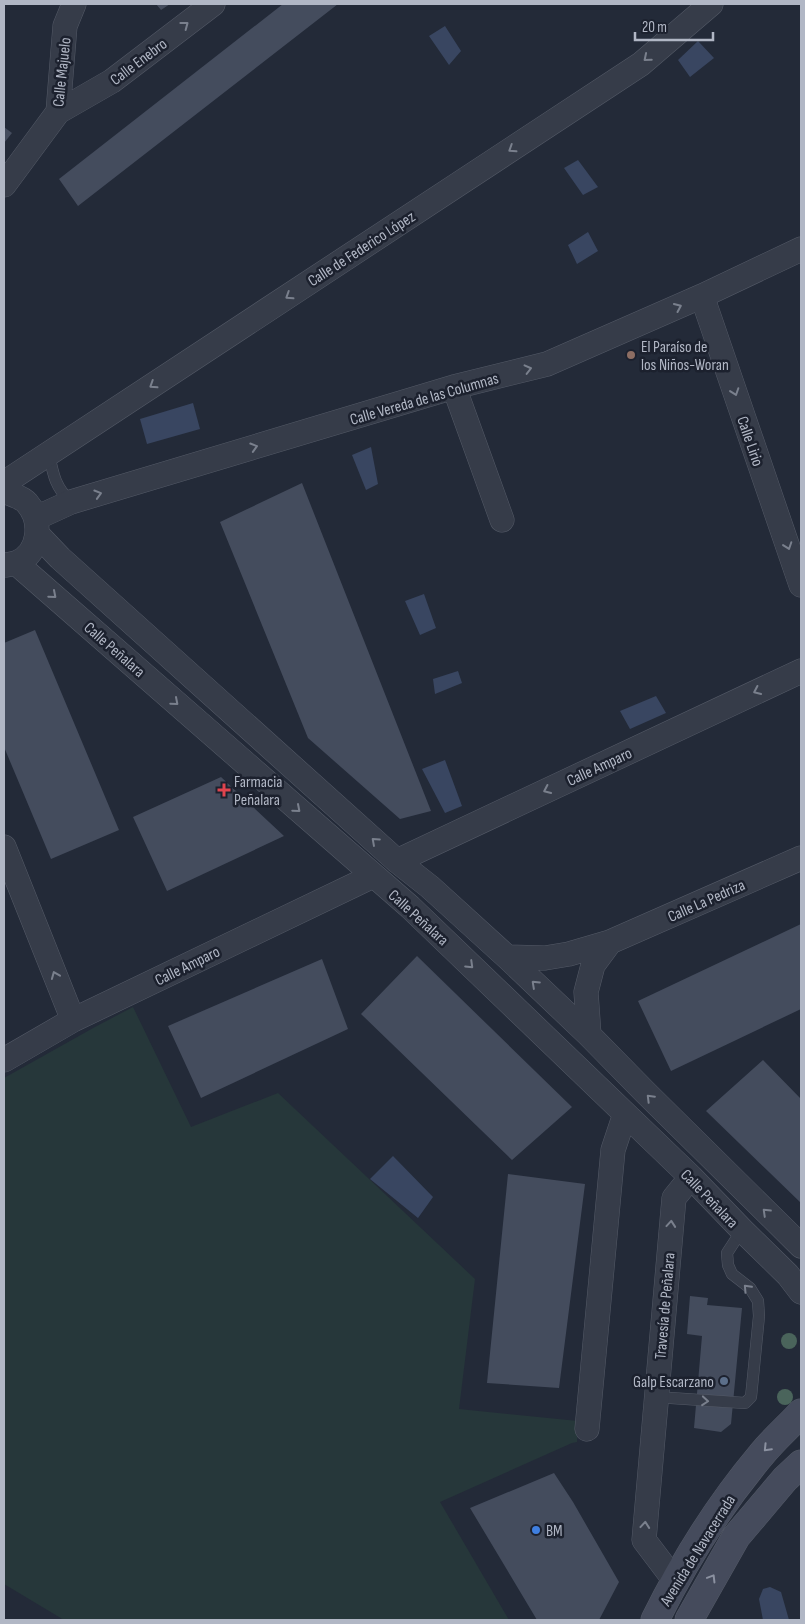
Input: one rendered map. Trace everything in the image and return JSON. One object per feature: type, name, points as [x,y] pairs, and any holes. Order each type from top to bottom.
[{"type":"street","name":"Calle Majuelo","points":[[4,185],[58,112],[65,26],[74,4]]},
{"type":"street","name":"Calle Enebro","points":[[58,112],[112,81],[213,4]]},
{"type":"street","name":"Calle de Federico López","points":[[4,483],[641,64],[711,4]]},
{"type":"street","name":"Calle Vereda de las Columnas","points":[[37,526],[71,502],[454,388],[547,364],[702,296],[801,249]]},
{"type":"street","name":"Calle Lirio","points":[[702,296],[801,585]]},
{"type":"street","points":[[454,388],[502,520]]},
{"type":"street","name":"Calle Peñalara","points":[[4,492],[26,502],[37,526],[66,564],[507,957],[590,1035],[801,1246]]},
{"type":"street","name":"Calle Peñalara","points":[[37,526],[30,552],[10,564],[410,907],[691,1177],[788,1274],[801,1292]]},
{"type":"street","name":"Calle Amparo","points":[[397,860],[801,671]]},
{"type":"street","points":[[4,847],[73,1020]]},
{"type":"street","name":"Calle La Pedriza","points":[[507,957],[545,958],[569,954],[610,942],[801,858]]},
{"type":"street","name":"Calle Amparo","points":[[4,1060],[73,1020],[373,876]]},
{"type":"street","name":"Calle La Pedriza","points":[[590,1035],[586,992],[592,965],[610,942]]},
{"type":"street","points":[[587,1429],[613,1150],[624,1114]]},
{"type":"street","name":"Travesía de Peñalara","points":[[675,1581],[644,1540],[674,1198],[691,1177]]},
{"type":"street","name":"Avenida de Navacerrada","points":[[655,1620],[675,1581],[713,1518],[762,1454],[801,1413]]},
{"type":"street","name":"Avenida de Navacerrada","points":[[688,1620],[736,1537],[785,1479],[801,1464]]},
{"type":"lane","points":[[49,454],[53,475],[61,492],[71,502]]},
{"type":"lane","points":[[656,1397],[744,1403],[751,1397],[759,1316],[758,1301],[750,1288],[732,1274],[728,1265],[727,1253],[742,1230]]},
{"type":"shaded area","points":[[133,1007],[191,1127],[278,1093],[475,1279],[459,1409],[578,1421],[577,1442],[440,1502],[509,1620],[64,1620],[4,1584],[4,1078]]},
{"type":"water","points":[[445,26],[461,51],[449,65],[429,36]]},
{"type":"water","points":[[698,41],[714,58],[690,77],[678,60]]},
{"type":"water","points":[[578,160],[598,187],[583,195],[564,168]]},
{"type":"water","points":[[588,232],[598,251],[577,264],[568,245]]},
{"type":"water","points":[[193,403],[200,429],[147,444],[140,419]]},
{"type":"water","points":[[371,447],[378,484],[366,490],[352,455]]},
{"type":"water","points":[[424,594],[436,628],[420,635],[405,601]]},
{"type":"water","points":[[458,671],[462,683],[435,694],[433,679]]},
{"type":"water","points":[[656,696],[666,713],[630,729],[620,711]]},
{"type":"water","points":[[445,760],[462,806],[445,813],[422,769]]},
{"type":"water","points":[[393,1156],[433,1197],[418,1218],[370,1179]]},
{"type":"water","points":[[770,1587],[781,1592],[789,1620],[763,1620],[759,1599],[763,1589]]},
{"type":"building","points":[[156,4],[170,4],[161,10]]},
{"type":"building","points":[[283,4],[338,4],[78,206],[59,179]]},
{"type":"building","points":[[4,127],[12,133],[4,143]]},
{"type":"building","points":[[302,483],[431,811],[400,819],[308,738],[220,522]]},
{"type":"building","points":[[35,630],[119,830],[51,859],[4,747],[4,643]]},
{"type":"building","points":[[221,777],[284,836],[167,891],[133,817]]},
{"type":"building","points":[[801,924],[801,1009],[671,1071],[638,1001]]},
{"type":"building","points":[[417,956],[572,1107],[512,1160],[361,1014]]},
{"type":"building","points":[[322,959],[348,1029],[201,1098],[168,1026]]},
{"type":"building","points":[[763,1060],[801,1099],[801,1203],[706,1111]]},
{"type":"building","points":[[508,1174],[585,1184],[559,1388],[487,1383]]},
{"type":"building","points":[[690,1296],[708,1298],[707,1305],[742,1308],[731,1424],[721,1432],[694,1428],[702,1336],[687,1334]]},
{"type":"building","name":"BM","points":[[554,1473],[619,1582],[599,1620],[537,1620],[470,1508]]},
{"type":"place","name":"El Paraíso de los Niños-Woran","points":[[631,355]]},
{"type":"place","name":"Farmacia Peñalara","points":[[224,790]]},
{"type":"place","name":"Galp Escarzano","points":[[724,1381]]},
{"type":"place","name":"BM","points":[[536,1530]]}]
